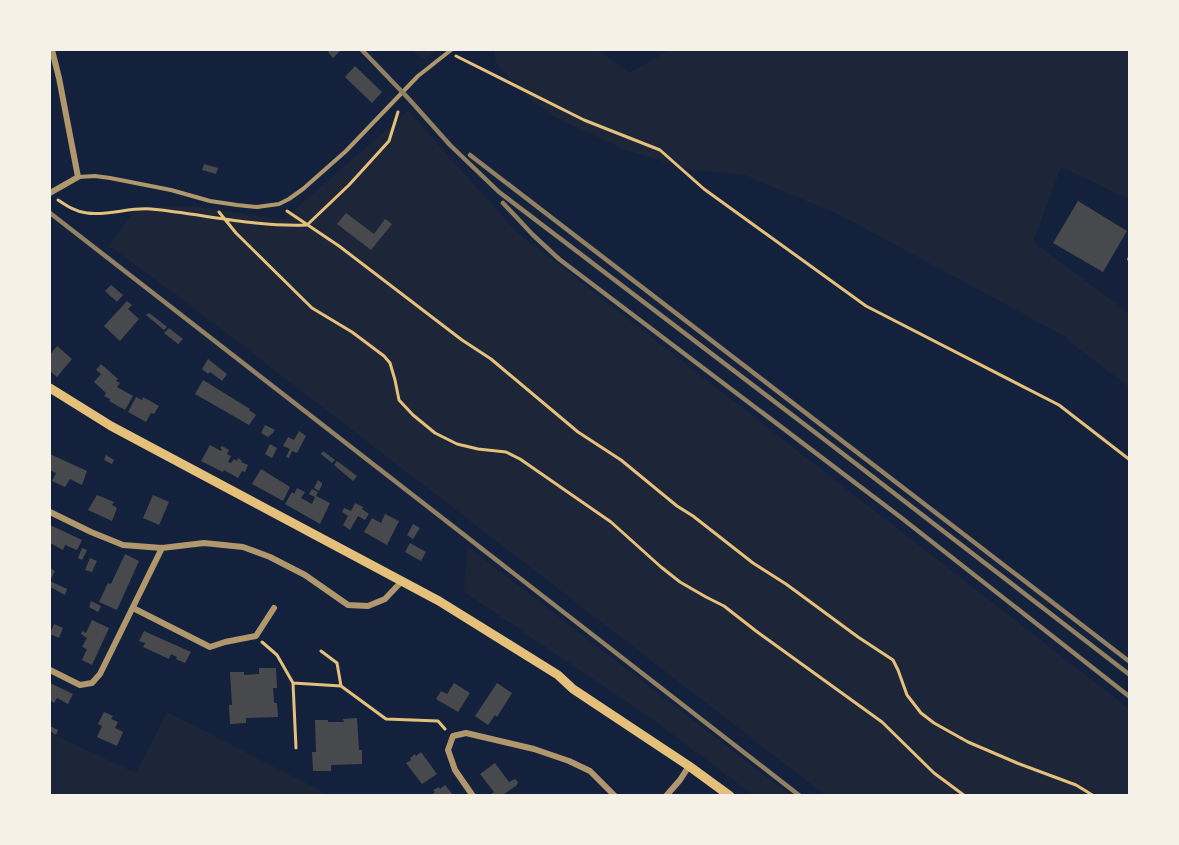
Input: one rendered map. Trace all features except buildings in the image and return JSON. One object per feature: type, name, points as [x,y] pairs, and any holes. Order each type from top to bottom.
[{"type":"main road","points":[[50,388],[111,426],[439,601],[558,675],[582,695],[730,795]]},
{"type":"street","points":[[50,194],[78,177],[52,50]]},
{"type":"street","points":[[50,512],[123,545],[162,548],[204,543],[243,547],[270,557],[305,575],[348,605],[368,606],[385,599],[402,581]]},
{"type":"street","points":[[50,670],[80,685],[92,683],[100,674],[162,548]]},
{"type":"street","points":[[133,608],[210,646],[256,636],[274,608]]},
{"type":"street","points":[[473,795],[455,770],[448,750],[453,736],[466,733],[534,749],[569,761],[590,771],[615,795]]},
{"type":"street","points":[[666,795],[689,766]]},
{"type":"lane","points":[[78,177],[110,178],[171,190],[210,201],[257,207],[279,204],[303,189],[346,151],[418,76],[451,50]]},
{"type":"path","points":[[455,55],[584,120],[660,150],[704,189],[866,306],[1059,405],[1130,460]]},
{"type":"path","points":[[50,194],[70,208],[87,213],[150,209],[225,220],[307,225],[349,185],[389,141],[399,107]]},
{"type":"path","points":[[210,201],[244,241],[312,308],[352,332],[384,356],[390,363],[399,400],[435,433],[457,444],[506,452],[520,459],[611,522],[680,582],[724,606],[882,722],[934,773],[965,795]]},
{"type":"path","points":[[279,204],[491,359],[578,432],[621,460],[677,506],[753,563],[893,660],[907,695],[921,713],[934,723],[968,742],[1076,785],[1094,795]]},
{"type":"path","points":[[256,636],[277,655],[293,683],[296,748]]},
{"type":"path","points":[[321,651],[337,663],[341,686]]},
{"type":"path","points":[[293,683],[341,686],[386,719],[438,722],[453,736]]},
{"type":"shaded area","points":[[410,50],[437,50],[424,60]]},
{"type":"shaded area","points":[[494,50],[598,50],[629,73],[670,50],[1129,50],[1129,199],[1061,167],[1033,242],[1129,313],[1129,387],[1066,337],[842,216],[745,175],[692,170],[623,149],[557,118],[524,95],[496,63]]},
{"type":"shaded area","points":[[408,111],[518,233],[1129,709],[1129,795],[825,795],[181,298],[109,246],[137,207],[195,206],[283,220]]},
{"type":"shaded area","points":[[468,547],[790,795],[753,795],[648,716],[464,592]]},
{"type":"shaded area","points":[[167,712],[329,795],[50,795],[50,733],[136,773]]},
{"type":"railway","points":[[362,50],[450,145],[499,192],[1130,675]]},
{"type":"railway","points":[[470,155],[1130,662]]},
{"type":"railway","points":[[503,203],[559,259],[899,516],[1130,697]]},
{"type":"railway","points":[[50,213],[800,796]]}]
